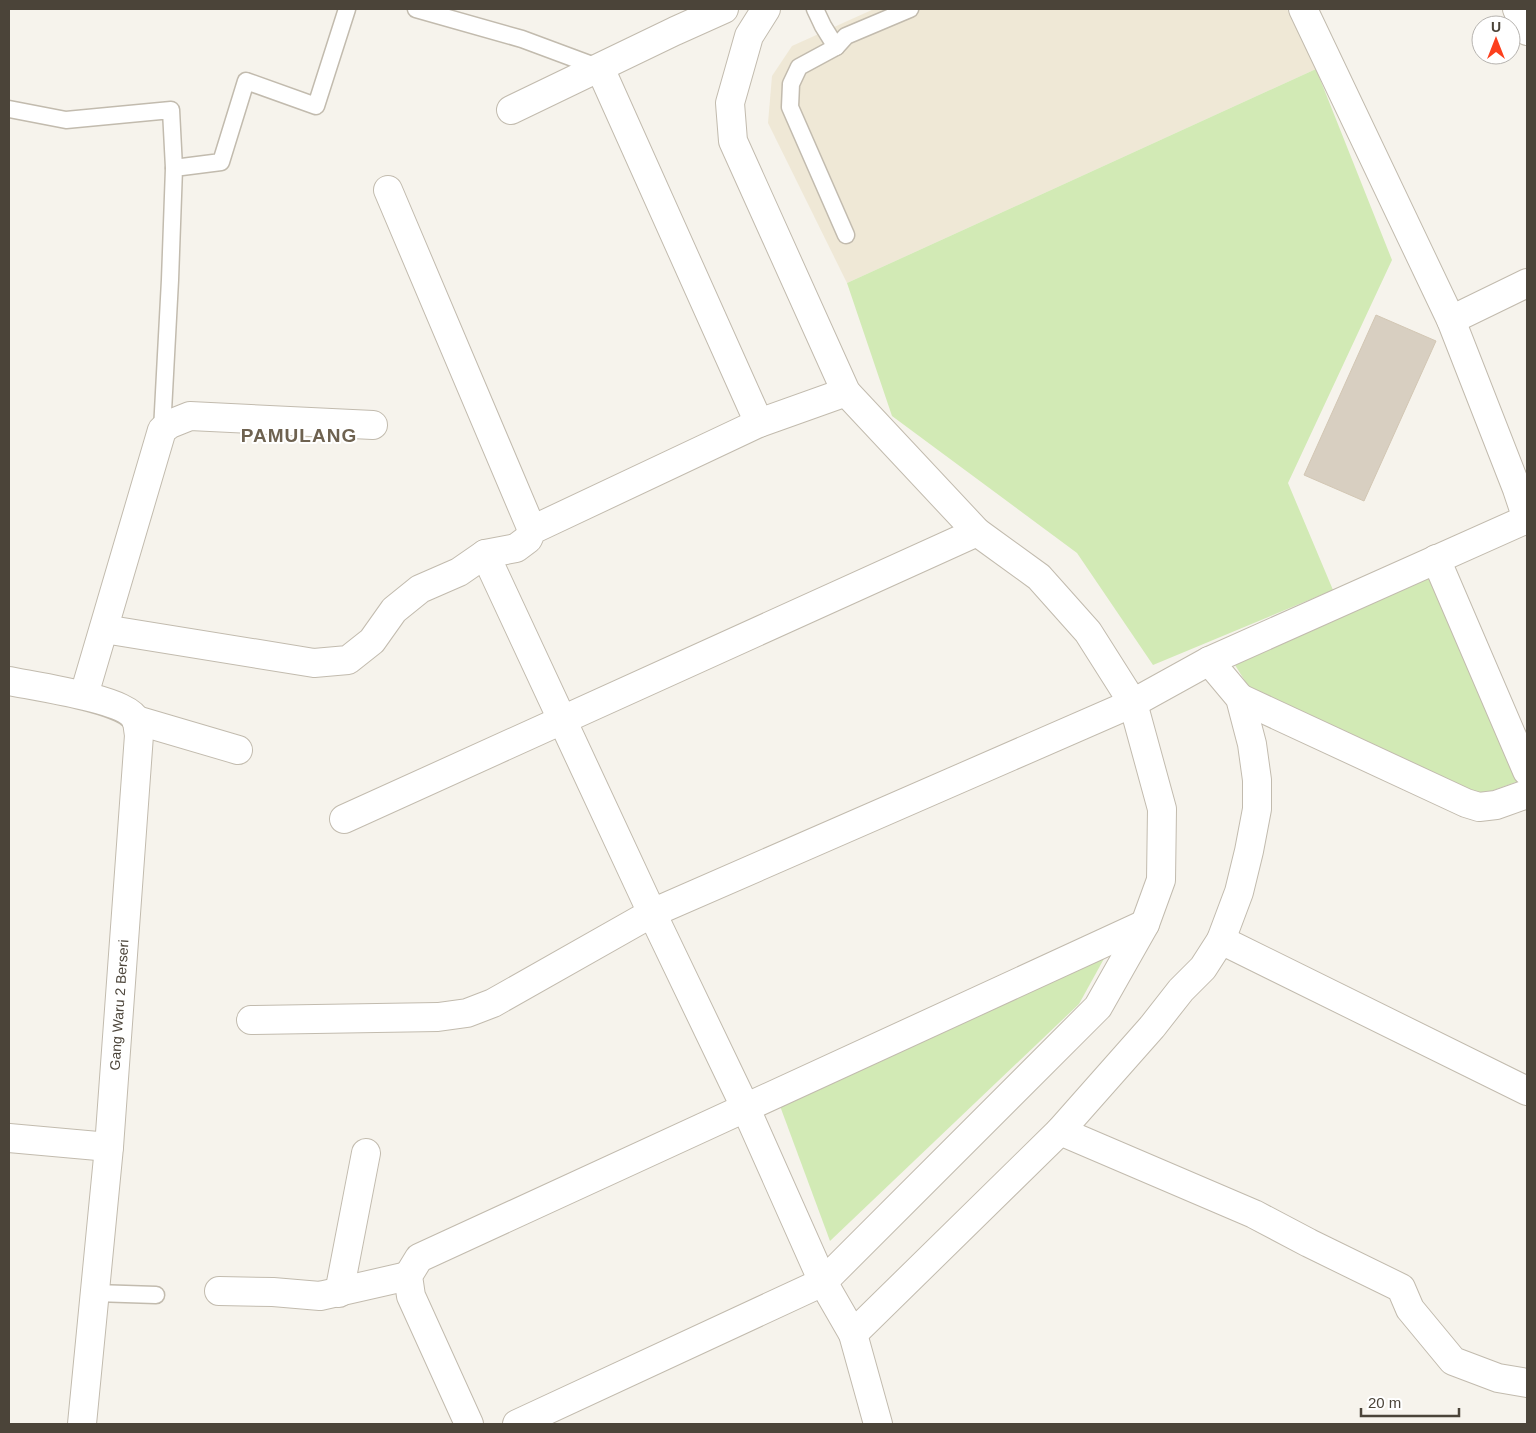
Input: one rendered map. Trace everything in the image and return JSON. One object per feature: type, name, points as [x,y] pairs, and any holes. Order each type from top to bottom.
[{"type":"street","points":[[511,110],[724,9]]},
{"type":"street","points":[[517,1424],[823,1282],[1098,1007],[1145,924],[1161,880],[1162,808],[1133,703],[1088,632],[1039,577],[978,532],[846,392],[732,141],[730,104],[749,36],[766,9]]},
{"type":"street","points":[[251,1020],[438,1017],[467,1013],[493,1003],[652,913],[1133,703],[1209,661],[1527,519],[1451,320],[1303,9]]},
{"type":"street","points":[[1517,9],[1527,31]]},
{"type":"street","points":[[600,68],[759,423]]},
{"type":"street","points":[[388,190],[532,530]]},
{"type":"street","points":[[1451,320],[1527,283]]},
{"type":"street","points":[[104,628],[314,663],[348,660],[372,641],[394,610],[420,589],[459,572],[485,554],[516,548],[528,539],[532,530],[759,423],[846,392]]},
{"type":"street","points":[[84,696],[162,430],[170,424],[190,416],[373,426]]},
{"type":"street","points":[[344,819],[978,532]]},
{"type":"street","points":[[485,554],[652,913],[746,1109],[823,1282],[853,1334],[878,1424]]},
{"type":"street","points":[[1436,559],[1527,770]]},
{"type":"street","points":[[1209,661],[1240,698],[1479,808],[1496,805],[1527,794]]},
{"type":"street","points":[[9,681],[84,696],[128,711],[136,720],[238,750]]},
{"type":"street","points":[[853,1334],[1060,1130],[1152,1027],[1181,990],[1203,968],[1221,940],[1239,892],[1257,809],[1257,780],[1252,744],[1240,698]]},
{"type":"street","name":"Gang Waru 2 Berseri","points":[[82,1424],[109,1147],[139,735],[136,720]]},
{"type":"street","points":[[468,1424],[411,1296],[408,1276],[420,1258],[1145,924]]},
{"type":"street","points":[[1221,940],[1527,1091]]},
{"type":"street","points":[[1060,1130],[1254,1214],[1402,1288],[1410,1310],[1453,1361],[1498,1378],[1527,1383]]},
{"type":"street","points":[[9,1138],[109,1147]]},
{"type":"street","points":[[339,1293],[366,1152]]},
{"type":"street","points":[[219,1291],[273,1292],[320,1296],[408,1276]]},
{"type":"lane","points":[[174,168],[221,162],[246,82],[316,106],[347,9]]},
{"type":"lane","points":[[416,9],[522,39],[600,68]]},
{"type":"lane","points":[[815,9],[836,47]]},
{"type":"lane","points":[[846,235],[790,107],[792,84],[799,67],[836,47],[846,36],[910,9]]},
{"type":"lane","points":[[9,109],[66,120],[171,110],[174,168],[162,430]]},
{"type":"lane","points":[[95,1293],[156,1295]]},
{"type":"shaded area","points":[[874,9],[1287,9],[1316,69],[847,283],[768,123],[772,76],[792,46]]},
{"type":"green space","points":[[1316,69],[1392,260],[1288,483],[1333,590],[1153,665],[1077,553],[892,416],[847,283]]},
{"type":"green space","points":[[1429,578],[1519,781],[1480,795],[1248,686],[1235,665]]},
{"type":"green space","points":[[1111,946],[1079,1004],[830,1241],[780,1106]]},
{"type":"building","points":[[1376,315],[1436,341],[1364,501],[1304,475]]},
{"type":"district","name":"PAMULANG","points":[[299,435]]}]
